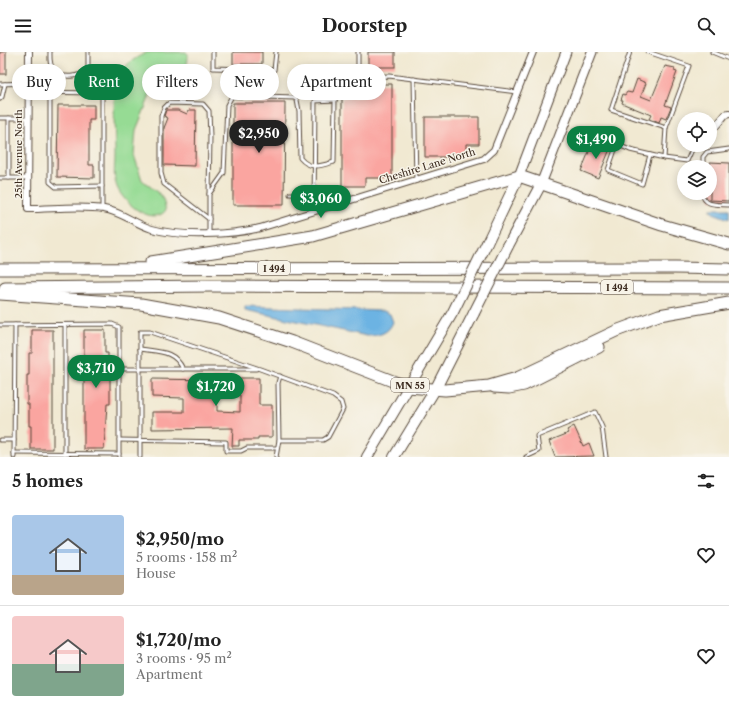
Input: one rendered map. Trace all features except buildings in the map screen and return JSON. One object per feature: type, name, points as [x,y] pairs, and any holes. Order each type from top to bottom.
[{"type":"highway","points":[[93,268],[173,260],[313,236],[519,176],[541,184],[559,188],[662,225],[729,244]]},
{"type":"highway","name":"MN 55","points":[[368,457],[453,312],[519,176]]},
{"type":"highway","name":"MN 55","points":[[394,457],[436,388],[541,184]]},
{"type":"highway","name":"I 494","points":[[0,268],[729,269]]},
{"type":"highway","name":"I 494","points":[[0,288],[211,286],[729,288]]},
{"type":"highway","points":[[0,294],[141,304],[219,318],[292,342],[408,387],[436,388],[445,390],[489,386],[517,378],[616,331],[659,315],[729,303]]},
{"type":"main road","name":"MN 55","points":[[519,176],[566,52]]},
{"type":"main road","name":"MN 55","points":[[541,184],[592,52]]},
{"type":"street","name":"25th Avenue North","points":[[29,52],[29,64]]},
{"type":"street","name":"Cheshire Lane North","points":[[28,209],[102,209],[120,214],[151,229],[170,232],[209,233],[243,232],[314,212],[478,161],[490,155],[494,150],[533,52]]},
{"type":"street","name":"25th Avenue North","points":[[28,209],[29,100]]},
{"type":"street","points":[[717,125],[725,115],[729,114]]},
{"type":"lane","points":[[50,52],[50,62],[53,70],[63,76],[79,76],[88,69],[88,52]]},
{"type":"lane","points":[[213,52],[213,68],[274,70],[276,52]]},
{"type":"lane","points":[[358,52],[358,64]]},
{"type":"lane","points":[[630,52],[611,110],[666,128]]},
{"type":"lane","points":[[648,52],[690,66],[666,128],[664,158]]},
{"type":"lane","points":[[712,52],[729,60]]},
{"type":"lane","points":[[386,76],[517,92]]},
{"type":"lane","points":[[414,79],[416,180]]},
{"type":"lane","points":[[0,84],[12,84]]},
{"type":"lane","points":[[0,99],[2,97],[5,84]]},
{"type":"lane","points":[[66,92],[98,93],[102,96],[102,209]]},
{"type":"lane","points":[[209,194],[224,173],[226,105],[232,96],[294,98],[297,100],[299,111],[300,158],[303,162],[315,167],[334,162],[335,100],[315,101],[315,167],[314,212]]},
{"type":"lane","points":[[50,100],[50,182],[56,187],[102,186]]},
{"type":"lane","points":[[209,220],[164,184],[161,173],[161,116],[169,103],[203,104],[209,110],[210,137],[209,233]]},
{"type":"lane","points":[[0,118],[28,118]]},
{"type":"lane","points":[[9,118],[9,178]]},
{"type":"lane","points":[[603,138],[630,150],[664,158],[686,160],[690,152]]},
{"type":"lane","points":[[617,144],[608,170],[642,184],[650,154]]},
{"type":"lane","points":[[703,160],[707,152],[729,149]]},
{"type":"lane","points":[[0,178],[28,178]]},
{"type":"lane","points":[[290,194],[314,194]]},
{"type":"lane","points":[[704,200],[708,203],[729,204]]},
{"type":"lane","points":[[0,325],[15,325],[65,325],[117,326],[120,330],[119,455],[14,455],[15,325]]},
{"type":"lane","points":[[65,325],[65,454]]},
{"type":"lane","points":[[140,457],[140,332],[150,332],[260,369],[333,396],[341,402],[343,409],[328,436],[323,440],[279,440]]},
{"type":"lane","points":[[140,349],[166,352],[178,359],[183,369]]},
{"type":"lane","points":[[120,369],[260,369]]},
{"type":"lane","points":[[276,457],[276,448],[279,440],[278,383],[280,376]]},
{"type":"lane","points":[[526,457],[539,451],[537,436],[595,412],[602,427],[606,457]]},
{"type":"lane","points":[[0,440],[14,440]]},
{"type":"lane","points":[[119,440],[226,442],[226,451],[241,451],[247,448],[276,448]]},
{"type":"green space","points":[[148,52],[186,52],[188,54],[187,64],[142,64],[142,100],[148,100],[136,130],[134,155],[142,180],[162,196],[166,210],[160,215],[153,216],[138,210],[124,198],[116,184],[114,174],[114,100],[134,100],[134,64],[128,64]]},
{"type":"water","points":[[729,209],[729,219],[713,213],[710,210]]},
{"type":"water","points":[[245,306],[384,311],[390,314],[393,322],[389,329],[383,333],[367,336],[245,310]]}]
